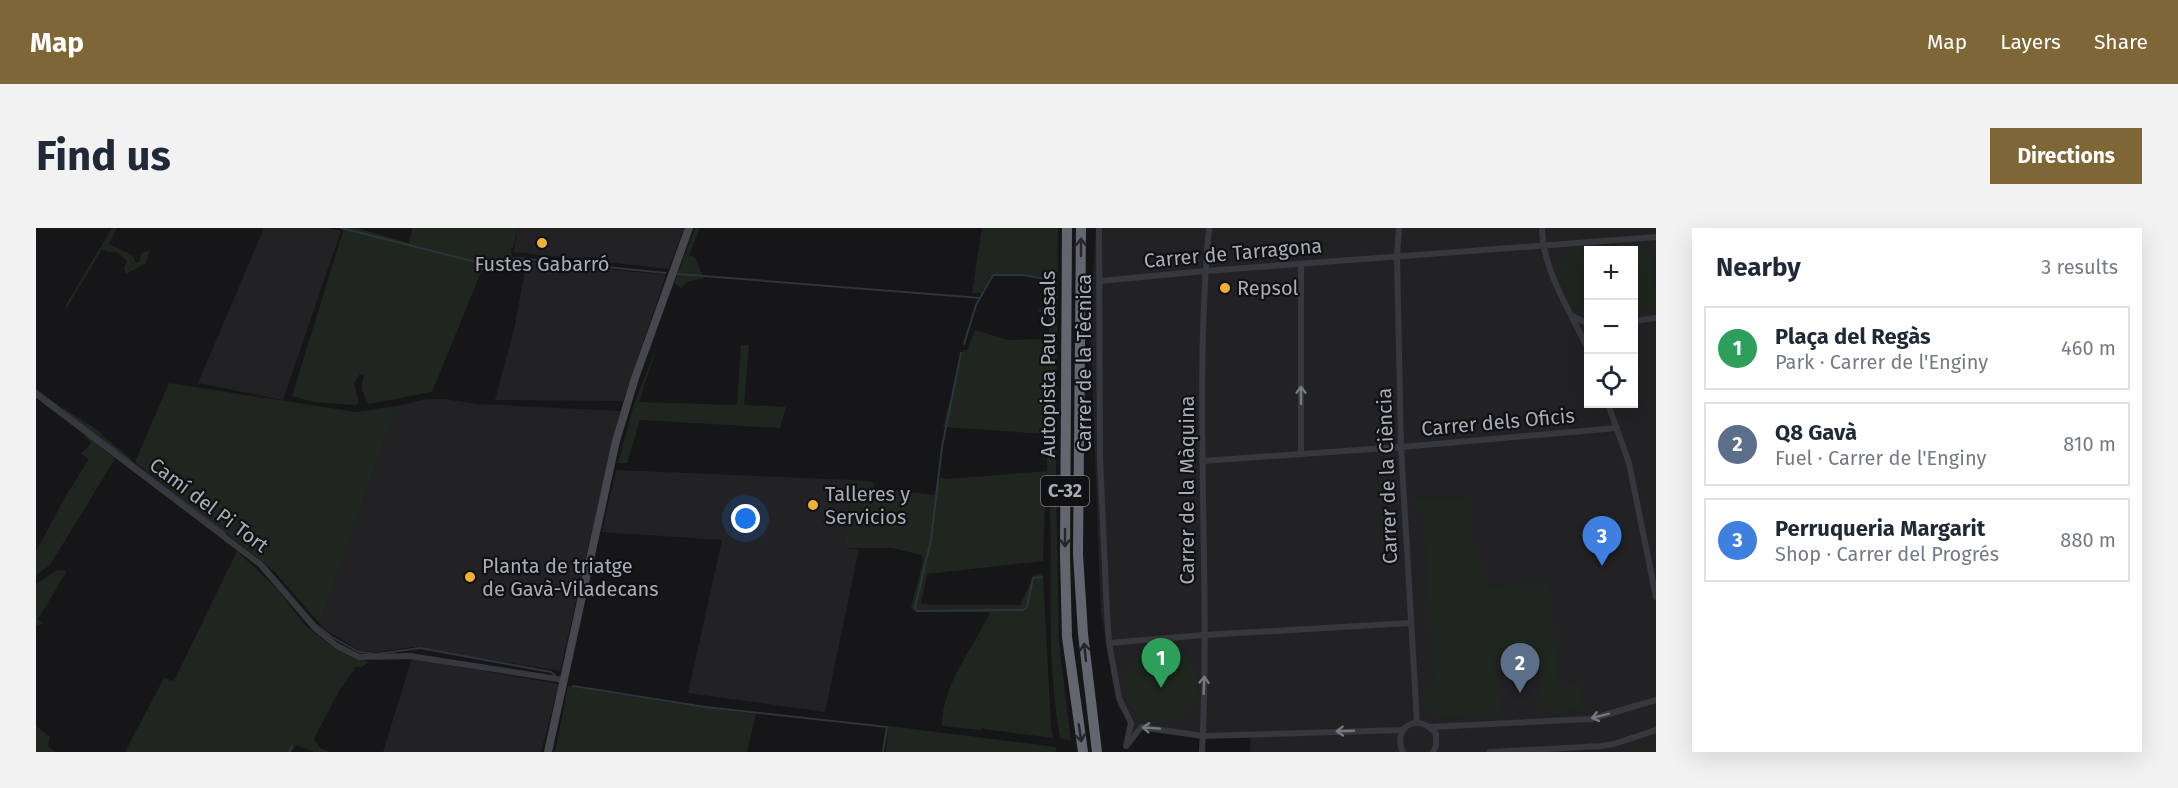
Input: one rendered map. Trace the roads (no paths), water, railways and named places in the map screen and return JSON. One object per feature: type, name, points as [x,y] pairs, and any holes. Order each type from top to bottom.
[{"type":"highway","name":"Autopista Pau Casals","points":[[1066,228],[1065,567],[1067,637],[1083,752]]},
{"type":"highway","name":"Autopista Pau Casals","points":[[1081,228],[1078,554],[1083,634],[1097,752]]},
{"type":"main road","points":[[548,752],[616,441],[635,378],[688,228]]},
{"type":"street","name":"Carrer de la Tècnica","points":[[1100,228],[1100,458],[1109,643],[1119,698],[1131,723],[1127,749]]},
{"type":"street","name":"Carrer de la Màquina","points":[[1202,752],[1204,634],[1202,461],[1205,271],[1209,228]]},
{"type":"street","name":"Carrer de la Ciència","points":[[1399,228],[1397,256],[1401,447],[1417,722]]},
{"type":"street","points":[[1542,228],[1542,246],[1546,261],[1584,340]]},
{"type":"street","name":"Carrer de Tarragona","points":[[1100,281],[1656,237]]},
{"type":"street","points":[[1301,264],[1301,454]]},
{"type":"street","points":[[1572,315],[1584,322]]},
{"type":"street","points":[[1638,320],[1656,318]]},
{"type":"street","name":"Camí del Pi Tort","points":[[36,394],[260,564],[316,629],[338,646],[359,657],[410,656],[564,680]]},
{"type":"street","points":[[1610,408],[1629,463],[1656,597]]},
{"type":"street","name":"Carrer dels Oficis","points":[[1202,461],[1401,447],[1617,428]]},
{"type":"street","points":[[1109,643],[1204,634],[1410,623]]},
{"type":"street","points":[[1127,749],[1141,727],[1203,736],[1403,730],[1417,722],[1431,727],[1591,719],[1656,700]]},
{"type":"street","points":[[1431,727],[1437,740],[1433,752]]},
{"type":"street","points":[[1403,730],[1400,744],[1403,752]]},
{"type":"street","points":[[1490,752],[1601,747],[1656,730]]},
{"type":"waterway","points":[[341,228],[492,266],[517,258],[666,273]]},
{"type":"waterway","points":[[678,274],[980,298]]},
{"type":"waterway","points":[[964,344],[976,305],[993,275],[1023,275],[1050,280]]},
{"type":"waterway","points":[[961,353],[942,447],[931,540],[915,607],[917,611],[1023,610],[1027,607],[1033,578],[1042,577]]},
{"type":"waterway","points":[[36,390],[225,533]]},
{"type":"waterway","points":[[264,565],[314,623],[332,637],[359,652],[377,654],[420,648],[551,672],[555,675]]},
{"type":"waterway","points":[[573,686],[705,707],[887,727],[883,752]]},
{"type":"waterway","points":[[289,752],[292,746]]},
{"type":"place","name":"Fustes Gabarró","points":[[542,243]]},
{"type":"place","name":"Repsol","points":[[1225,288]]},
{"type":"place","name":"Talleres y Servicios","points":[[813,505]]},
{"type":"place","name":"Perruqueria Margarit","points":[[1602,566]]},
{"type":"place","name":"Planta de triatge de Gavà-Viladecans","points":[[470,577]]},
{"type":"place","name":"Plaça del Regàs","points":[[1161,688]]},
{"type":"place","name":"Q8 Gavà","points":[[1520,693]]}]
